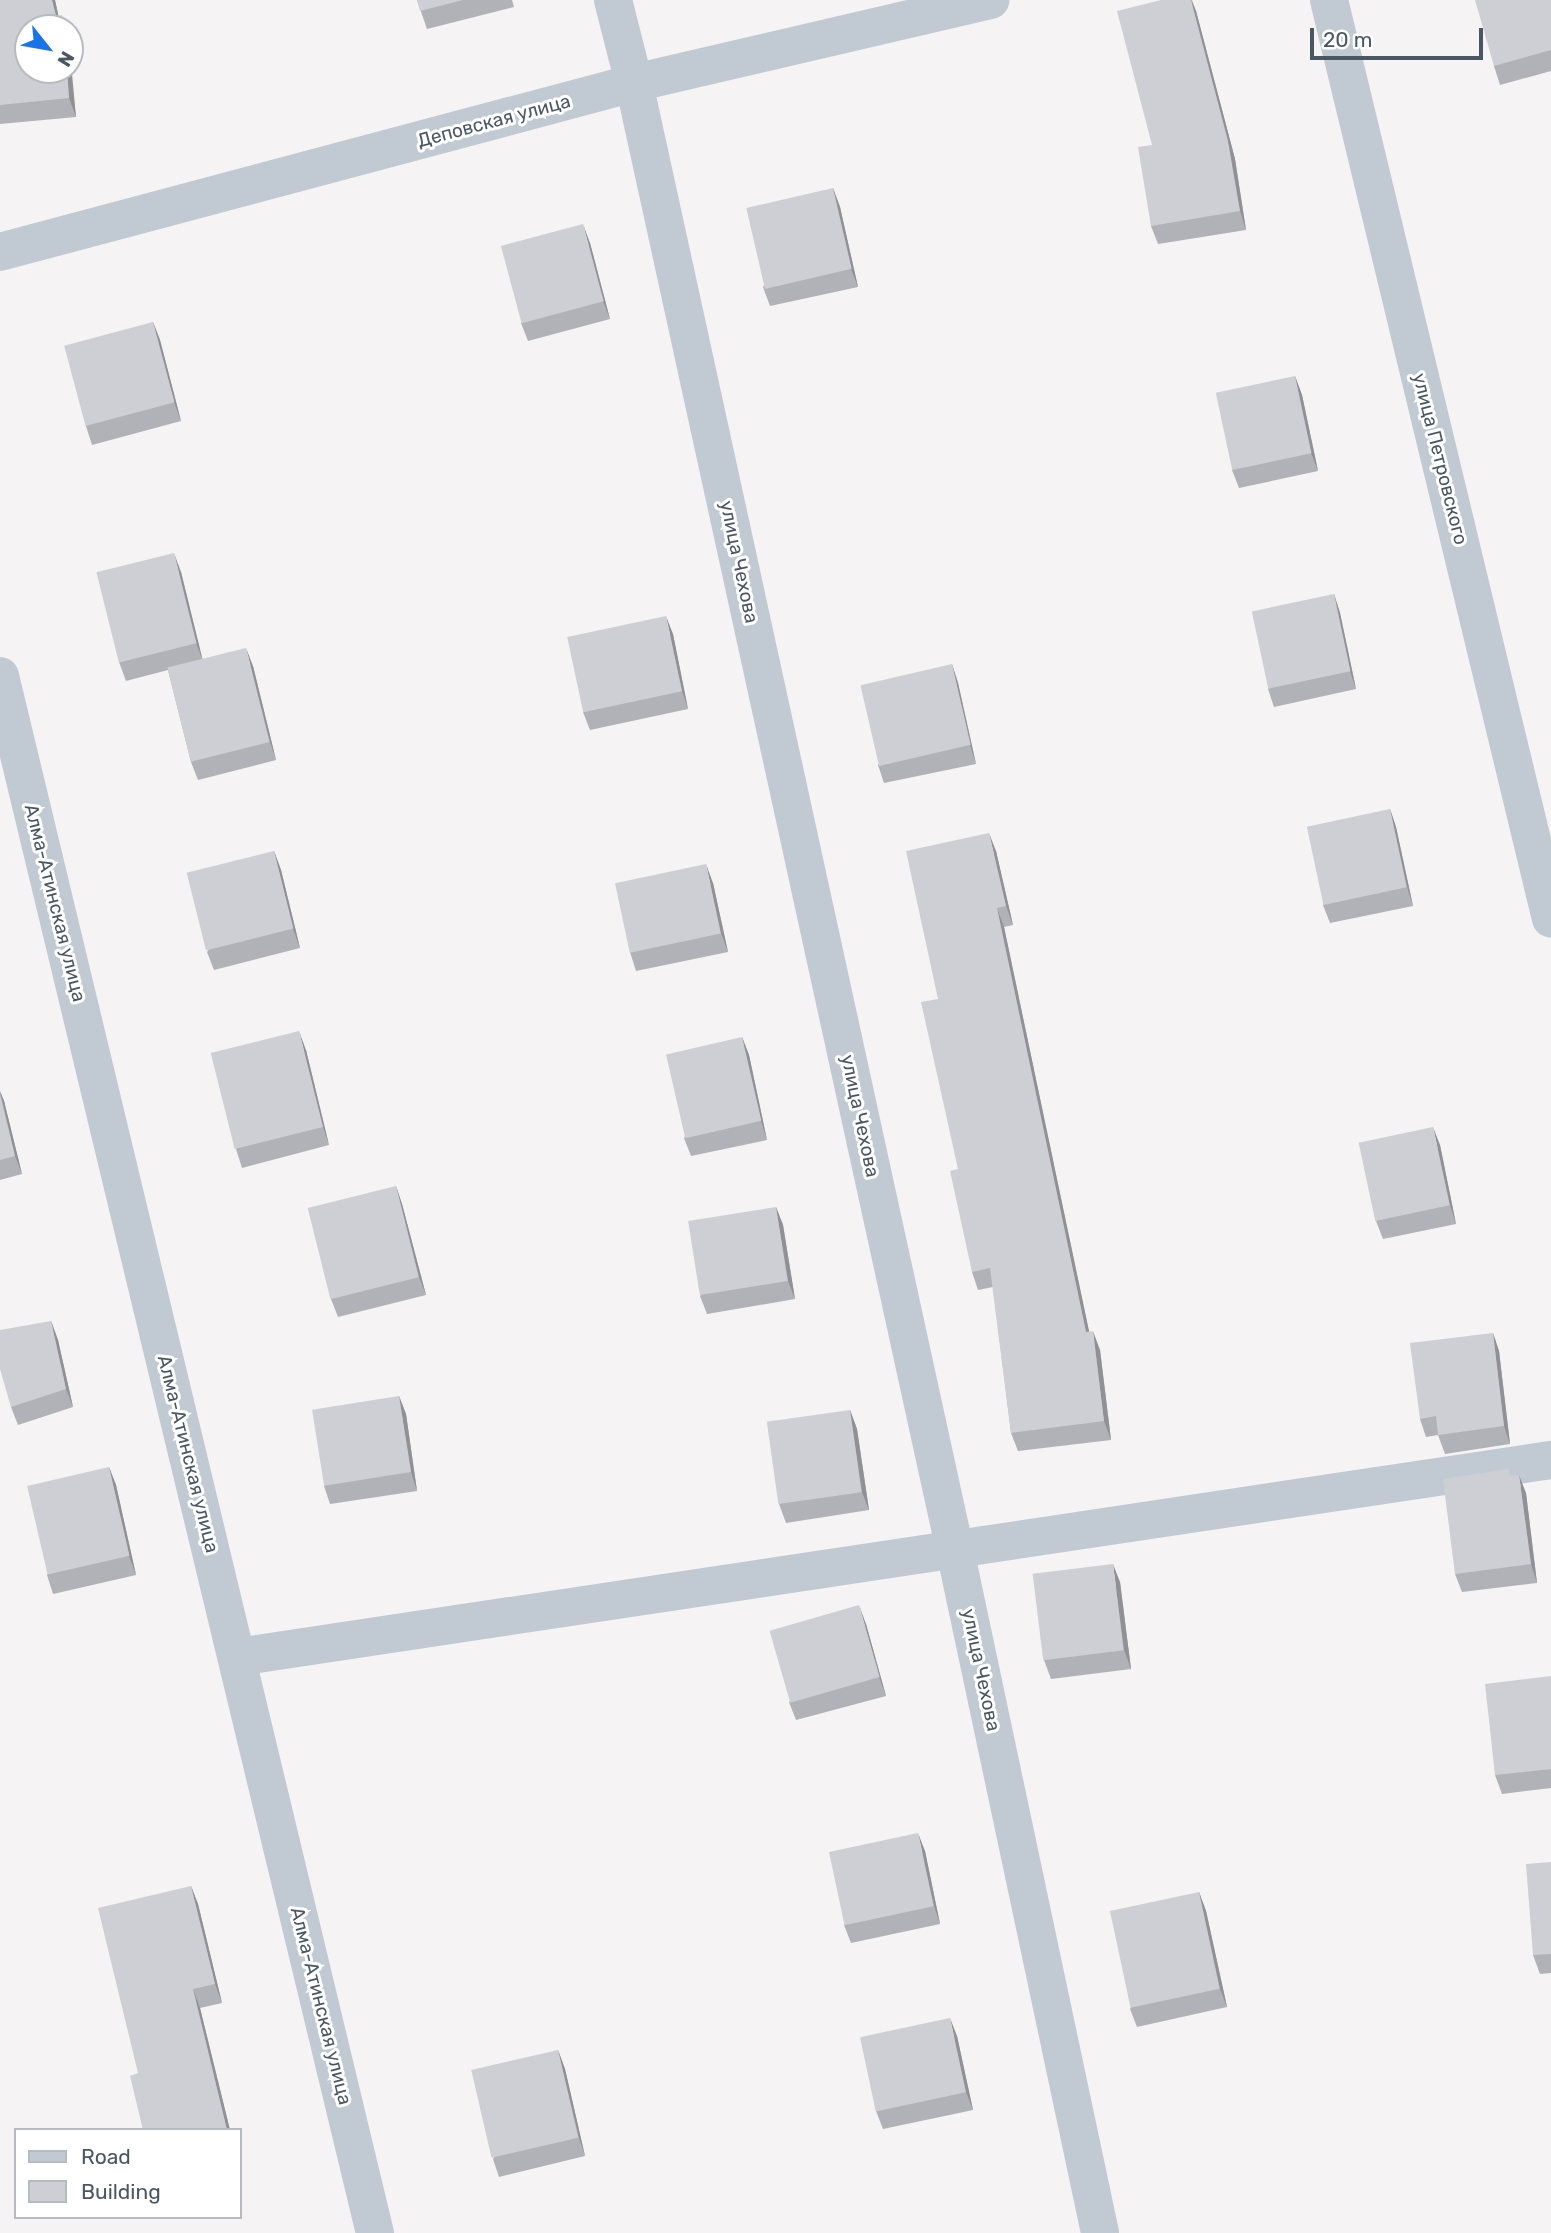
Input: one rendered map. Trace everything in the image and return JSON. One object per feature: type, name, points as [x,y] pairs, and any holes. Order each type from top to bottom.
[{"type":"street","name":"улица Чехова","points":[[613,0],[635,83],[956,1550],[1100,2233]]},
{"type":"street","name":"Деповская улица","points":[[0,252],[635,83],[990,0]]},
{"type":"street","name":"улица Петровского","points":[[1329,0],[1551,919]]},
{"type":"street","name":"Алма-Атинская улица","points":[[0,676],[375,2233]]},
{"type":"street","points":[[237,1657],[1551,1460]]},
{"type":"building","points":[[0,0],[52,0],[56,14],[14,14],[14,84],[68,84],[69,98],[0,105]]},
{"type":"building","points":[[417,0],[463,0],[420,11]]},
{"type":"building","points":[[1161,0],[1191,0],[1228,141],[1240,211],[1151,226],[1138,147],[1152,145],[1117,11]]},
{"type":"building","points":[[1475,0],[1551,0],[1551,50],[1494,66]]},
{"type":"building","points":[[833,188],[852,269],[765,289],[746,208]]},
{"type":"building","points":[[583,224],[604,301],[522,323],[501,246]]},
{"type":"building","points":[[153,322],[174,402],[86,426],[64,346]]},
{"type":"building","points":[[1295,376],[1311,453],[1232,470],[1216,393]]},
{"type":"building","points":[[174,553],[196,643],[119,663],[96,572]]},
{"type":"building","points":[[1334,594],[1350,671],[1268,689],[1252,611]]},
{"type":"building","points":[[666,616],[682,691],[583,712],[567,637]]},
{"type":"building","points":[[246,648],[269,742],[191,762],[167,668]]},
{"type":"building","points":[[952,664],[971,745],[879,766],[860,685]]},
{"type":"building","points":[[1390,809],[1407,887],[1323,905],[1307,827]]},
{"type":"building","points":[[989,833],[1006,906],[997,908],[1086,1332],[1093,1331],[1104,1421],[1011,1433],[990,1268],[972,1272],[950,1171],[958,1169],[921,1002],[938,999],[906,851]]},
{"type":"building","points":[[274,851],[293,929],[206,950],[187,873]]},
{"type":"building","points":[[706,864],[721,933],[630,953],[615,883]]},
{"type":"building","points":[[299,1031],[323,1127],[235,1149],[211,1053]]},
{"type":"building","points":[[742,1037],[761,1121],[685,1138],[666,1055]]},
{"type":"building","points":[[0,1095],[15,1156],[0,1160]]},
{"type":"building","points":[[1433,1127],[1450,1205],[1375,1221],[1359,1143]]},
{"type":"building","points":[[396,1186],[419,1277],[330,1299],[308,1208]]},
{"type":"building","points":[[776,1207],[788,1281],[700,1295],[688,1221]]},
{"type":"building","points":[[51,1321],[66,1389],[11,1407],[0,1369],[0,1330]]},
{"type":"building","points":[[1493,1333],[1504,1426],[1438,1435],[1436,1416],[1420,1419],[1410,1343]]},
{"type":"building","points":[[399,1396],[411,1472],[324,1486],[312,1410]]},
{"type":"building","points":[[850,1410],[862,1492],[778,1504],[767,1422]]},
{"type":"building","points":[[109,1467],[129,1556],[48,1575],[27,1486]]},
{"type":"building","points":[[1509,1469],[1510,1476],[1519,1475],[1531,1564],[1455,1574],[1443,1479]]},
{"type":"building","points":[[1113,1564],[1124,1650],[1043,1660],[1033,1574]]},
{"type":"building","points":[[859,1605],[880,1677],[790,1703],[770,1631]]},
{"type":"building","points":[[1551,1676],[1551,1769],[1495,1775],[1485,1684]]},
{"type":"building","points":[[918,1833],[934,1906],[845,1925],[829,1852]]},
{"type":"building","points":[[1551,1862],[1551,1954],[1533,1955],[1526,1864]]},
{"type":"building","points":[[191,1886],[215,1984],[193,1989],[227,2128],[143,2128],[130,2076],[138,2073],[98,1908]]},
{"type":"building","points":[[1199,1892],[1220,1989],[1131,2008],[1110,1911]]},
{"type":"building","points":[[950,2018],[966,2092],[876,2111],[860,2037]]},
{"type":"building","points":[[558,2050],[578,2138],[492,2158],[471,2070]]}]
